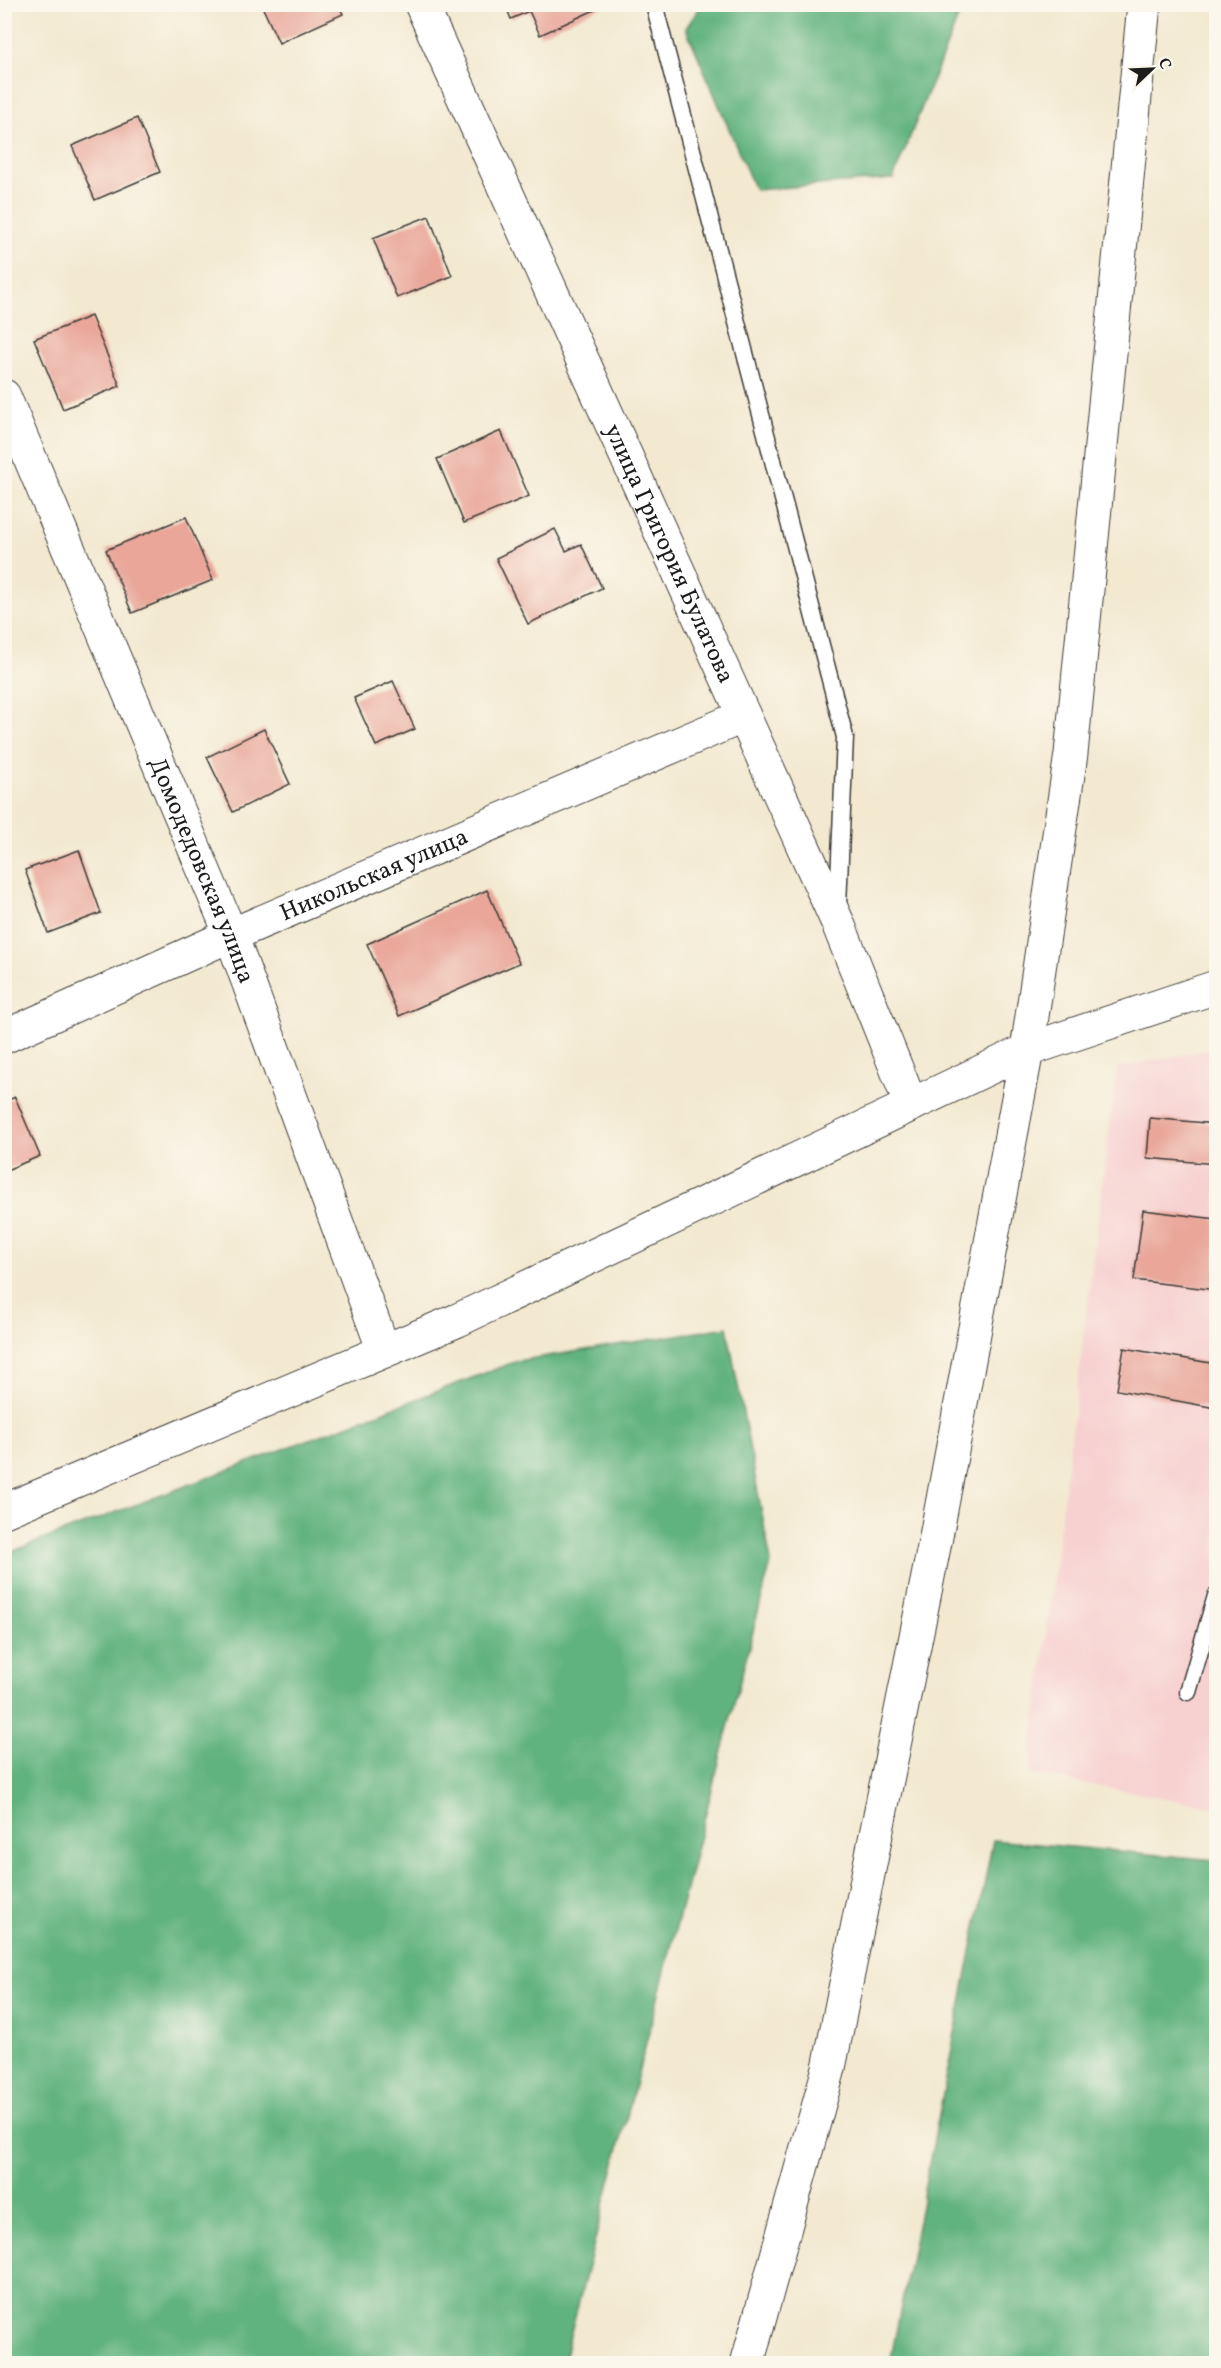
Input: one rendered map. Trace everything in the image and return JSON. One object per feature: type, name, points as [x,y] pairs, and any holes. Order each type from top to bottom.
[{"type":"main road","name":"улица Григория Булатова","points":[[421,4],[837,921],[911,1105]]},
{"type":"main road","points":[[747,2364],[829,2068],[935,1542],[1027,1050],[1071,754],[1144,4]]},
{"type":"main road","name":"Домодедовская улица","points":[[4,396],[231,935],[384,1351]]},
{"type":"main road","name":"Никольская улица","points":[[4,1037],[231,935],[744,716]]},
{"type":"main road","points":[[4,1511],[458,1320],[1027,1050],[1216,987]]},
{"type":"lane","points":[[654,4],[845,737],[837,921]]},
{"type":"lane","points":[[1188,1692],[1216,1596]]},
{"type":"shaded area","points":[[1216,1048],[1216,1807],[1029,1774],[1117,1068]]},
{"type":"green space","points":[[702,4],[963,5],[893,179],[755,190],[686,28]]},
{"type":"green space","points":[[727,1327],[771,1562],[563,2363],[5,2363],[5,1554],[517,1361]]},
{"type":"green space","points":[[993,1840],[1216,1860],[1216,2363],[890,2363]]},
{"type":"building","points":[[261,4],[338,4],[343,14],[279,43]]},
{"type":"building","points":[[505,4],[600,4],[601,7],[540,35],[529,11],[511,19]]},
{"type":"building","points":[[137,118],[160,172],[95,200],[72,146]]},
{"type":"building","points":[[429,216],[452,276],[397,298],[373,238]]},
{"type":"building","points":[[91,316],[120,386],[63,409],[34,339]]},
{"type":"building","points":[[501,431],[529,496],[464,523],[437,459]]},
{"type":"building","points":[[186,517],[213,580],[132,613],[106,550]]},
{"type":"building","points":[[555,529],[566,551],[581,544],[602,588],[528,624],[496,558]]},
{"type":"building","points":[[393,681],[415,729],[376,746],[354,698]]},
{"type":"building","points":[[264,729],[290,784],[233,812],[207,757]]},
{"type":"building","points":[[79,850],[101,913],[48,933],[25,870]]},
{"type":"building","points":[[487,890],[519,963],[399,1016],[367,944]]},
{"type":"building","points":[[15,1097],[40,1156],[4,1171],[4,1102]]},
{"type":"building","points":[[1150,1118],[1216,1124],[1216,1164],[1147,1158]]},
{"type":"building","points":[[1143,1210],[1216,1219],[1216,1290],[1134,1280]]},
{"type":"building","points":[[1124,1348],[1216,1364],[1216,1408],[1117,1390]]}]
